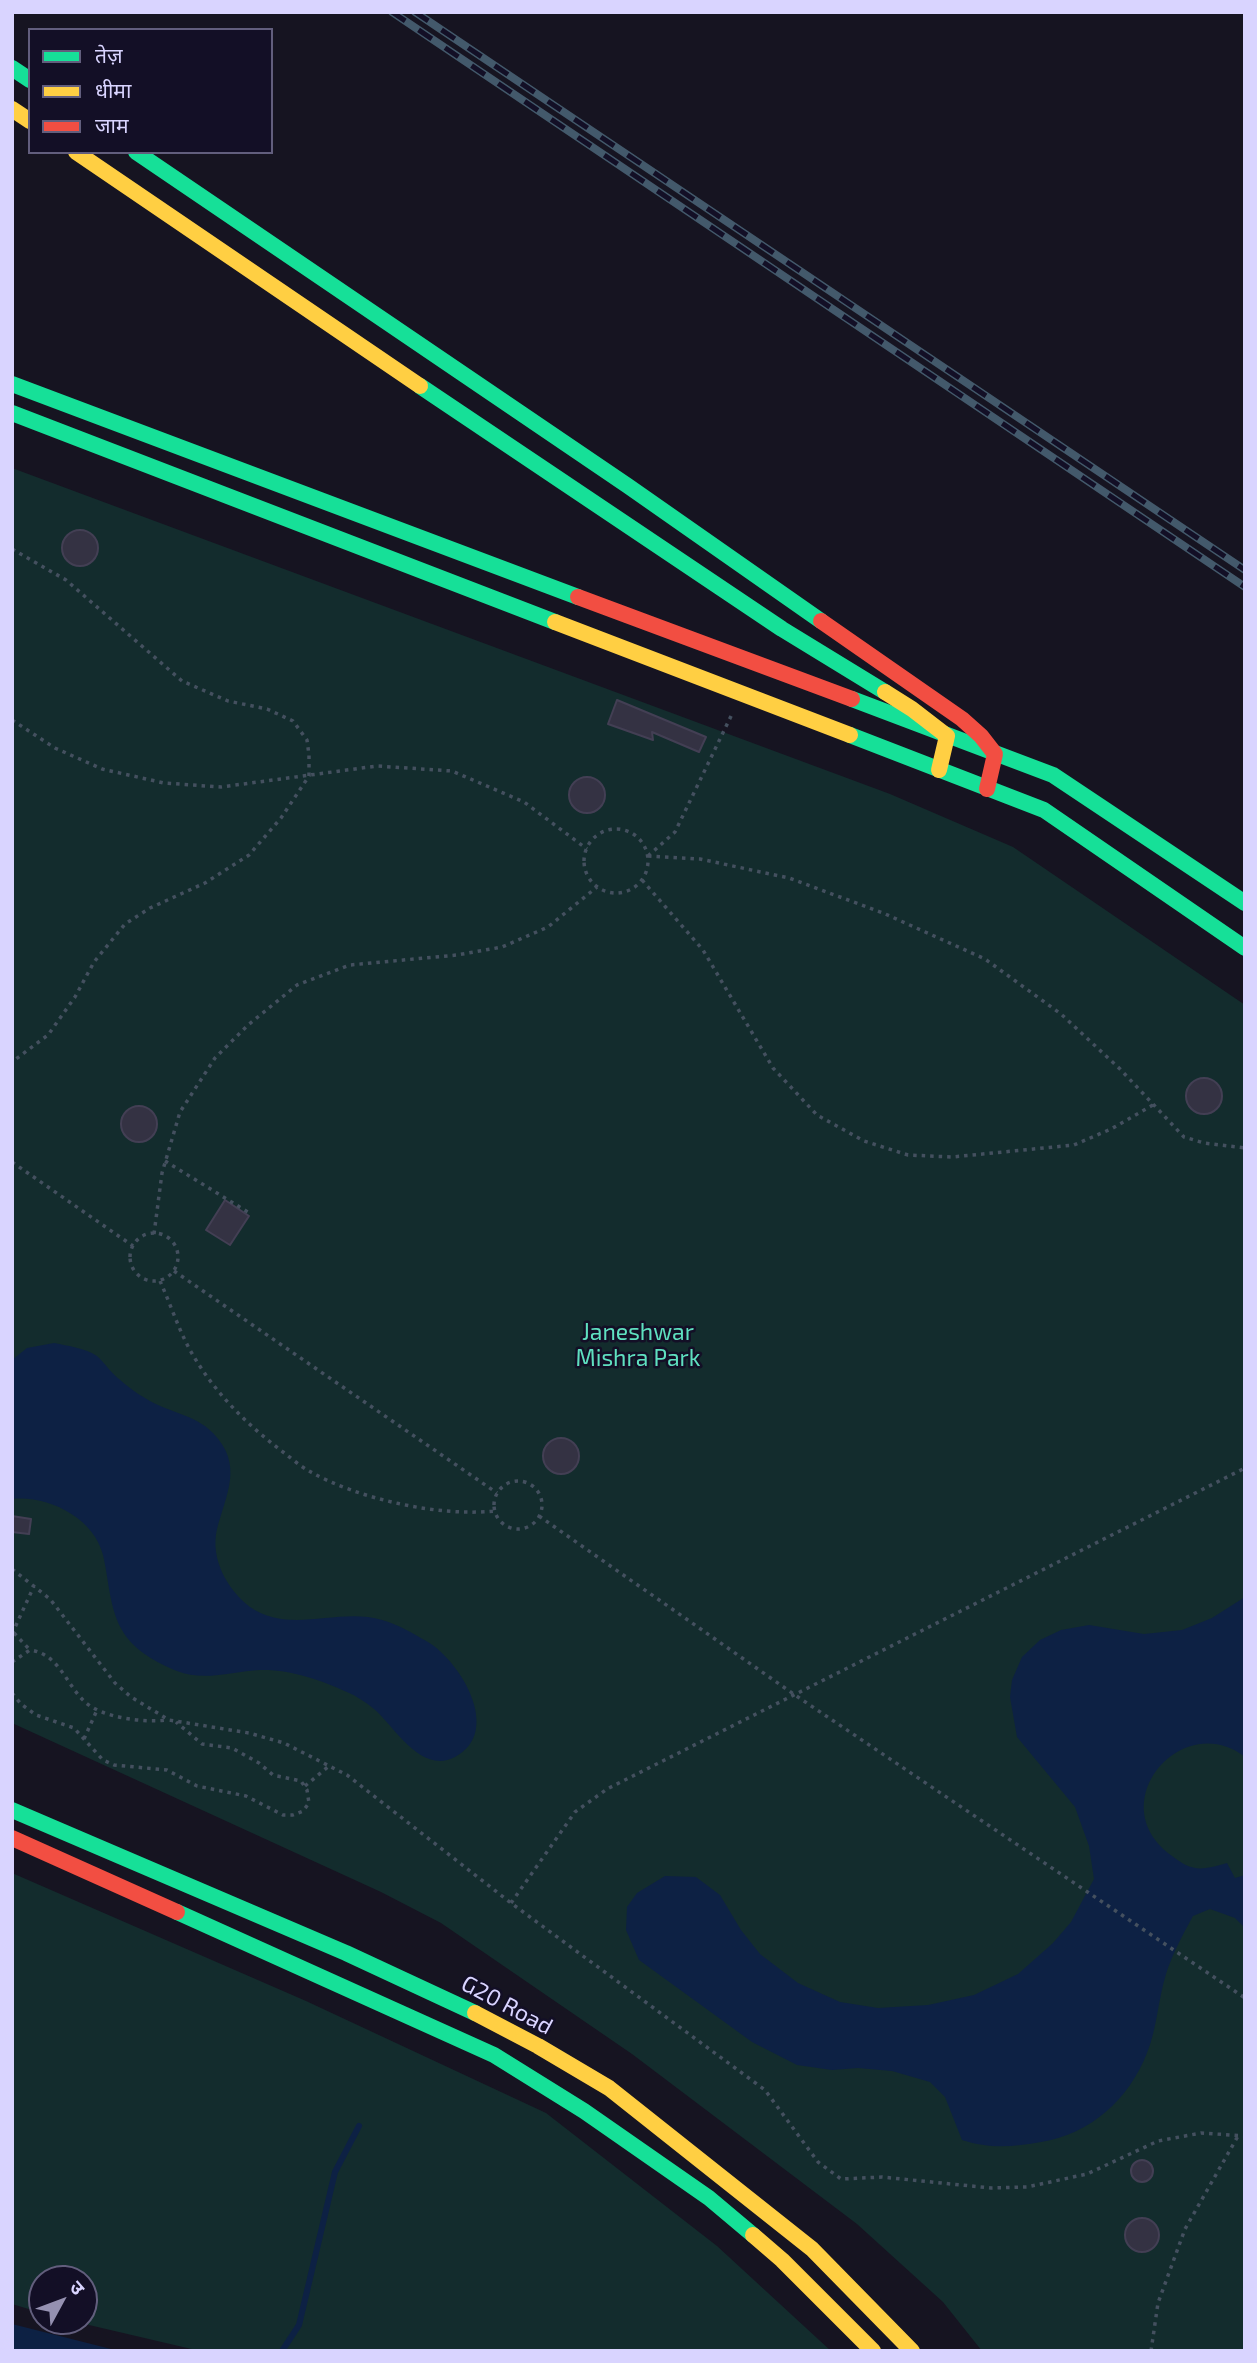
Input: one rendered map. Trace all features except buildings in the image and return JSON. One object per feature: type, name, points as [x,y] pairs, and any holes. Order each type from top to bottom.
[{"type":"street","points":[[12,68],[28,79]]},
{"type":"street","points":[[12,109],[28,120]]},
{"type":"street","points":[[79,154],[643,537],[782,629],[912,709],[947,736]]},
{"type":"street","points":[[139,154],[871,653],[962,719],[981,736],[995,754]]},
{"type":"street","points":[[12,384],[1053,775],[1245,903]]},
{"type":"street","points":[[12,413],[1044,810],[1245,948]]},
{"type":"street","points":[[939,770],[947,736]]},
{"type":"street","points":[[987,789],[995,754]]},
{"type":"street","name":"G20 Road","points":[[12,1810],[346,1953],[461,2006],[538,2046],[609,2088],[811,2249],[912,2351]]},
{"type":"street","points":[[12,1838],[494,2055],[584,2111],[709,2197],[782,2260],[873,2351]]},
{"type":"street","points":[[442,2032],[461,2006]]},
{"type":"path","points":[[12,549],[66,580],[181,681],[228,701],[267,709],[293,721],[307,740],[309,776],[281,818],[249,855],[205,883],[150,908],[125,924],[94,962],[75,997],[48,1035],[12,1062]]},
{"type":"path","points":[[648,856],[675,832],[742,694]]},
{"type":"path","points":[[12,720],[55,748],[102,769],[164,783],[221,787],[377,766],[452,771],[524,802],[587,849]]},
{"type":"path","points":[[611,829],[624,830],[635,835],[643,844],[648,856],[648,869],[633,889],[609,893],[588,878],[584,866],[587,849],[589,842],[599,834],[611,829]]},
{"type":"path","points":[[648,856],[700,859],[789,878],[883,913],[985,959],[1061,1014],[1120,1069],[1184,1137],[1245,1148]]},
{"type":"path","points":[[642,880],[703,950],[774,1068],[817,1115],[864,1141],[908,1155],[952,1157],[1074,1145],[1111,1129],[1153,1105]]},
{"type":"path","points":[[154,1234],[165,1161],[180,1112],[215,1058],[248,1025],[297,985],[350,965],[457,955],[502,947],[548,927],[597,887]]},
{"type":"path","points":[[165,1161],[251,1214]]},
{"type":"path","points":[[12,1162],[133,1246]]},
{"type":"path","points":[[146,1235],[163,1235],[176,1246],[178,1263],[174,1271],[160,1281],[142,1278],[132,1264],[133,1246],[146,1235]]},
{"type":"path","points":[[174,1271],[497,1493]]},
{"type":"path","points":[[160,1281],[190,1349],[219,1392],[252,1428],[308,1471],[349,1489],[424,1510],[478,1513],[495,1511]]},
{"type":"path","points":[[511,1903],[575,1812],[607,1789],[1245,1468]]},
{"type":"path","points":[[511,1482],[530,1484],[541,1498],[539,1516],[525,1528],[507,1526],[495,1511],[497,1493],[511,1482]]},
{"type":"path","points":[[539,1516],[795,1695],[1245,1998]]},
{"type":"path","points":[[12,1569],[50,1599],[115,1683],[131,1697],[169,1720]]},
{"type":"path","points":[[30,1650],[13,1633],[34,1586]]},
{"type":"path","points":[[12,1662],[30,1650],[38,1651],[50,1658],[62,1670],[83,1701],[97,1710],[147,1723],[169,1720],[249,1733],[284,1743],[347,1775],[511,1903],[765,2090],[818,2162],[841,2179],[882,2177],[991,2188],[1027,2187],[1087,2174],[1158,2141],[1201,2133],[1245,2137]]},
{"type":"path","points":[[12,1693],[36,1715],[74,1728],[103,1760],[114,1765],[167,1770],[197,1786],[246,1796],[283,1815],[303,1811],[309,1803],[301,1781],[273,1775],[259,1763],[232,1748],[202,1744],[174,1721]]},
{"type":"path","points":[[84,1739],[97,1710]]},
{"type":"path","points":[[305,1786],[329,1766]]},
{"type":"path","points":[[1151,2351],[1158,2303],[1185,2229],[1238,2136]]},
{"type":"green space","name":"Janeshwar Mishra Park","points":[[12,468],[890,794],[1013,847],[1245,1005],[1245,2351],[982,2351],[943,2302],[857,2224],[632,2054],[441,1923],[381,1892],[12,1723]]},
{"type":"green space","points":[[12,1873],[306,2001],[546,2113],[717,2246],[831,2351],[200,2351],[98,2327],[98,2265],[28,2265],[28,2309],[12,2304]]},
{"type":"water","points":[[54,1343],[82,1349],[97,1356],[116,1377],[135,1392],[153,1403],[198,1421],[213,1433],[222,1445],[228,1457],[230,1480],[217,1529],[216,1551],[222,1572],[242,1600],[265,1615],[281,1619],[348,1616],[382,1620],[428,1642],[453,1665],[472,1698],[476,1731],[469,1746],[455,1757],[443,1761],[431,1760],[410,1746],[368,1704],[327,1683],[271,1670],[208,1676],[187,1674],[154,1660],[132,1644],[118,1621],[103,1555],[90,1530],[80,1520],[54,1505],[12,1499],[12,1360],[27,1348]]},
{"type":"water","points":[[1245,1597],[1245,1757],[1221,1745],[1198,1744],[1176,1753],[1159,1768],[1147,1787],[1144,1809],[1150,1832],[1176,1859],[1196,1868],[1227,1863],[1235,1878],[1245,1875],[1245,1928],[1235,1918],[1210,1909],[1193,1916],[1168,1967],[1150,2043],[1139,2070],[1119,2099],[1092,2122],[1059,2138],[1021,2145],[992,2146],[962,2140],[945,2097],[930,2082],[892,2071],[858,2068],[832,2070],[797,2065],[752,2042],[639,1960],[626,1930],[627,1907],[637,1893],[665,1876],[696,1877],[720,1895],[741,1930],[760,1954],[798,1983],[840,2002],[878,2008],[928,2005],[974,1995],[1018,1974],[1053,1943],[1071,1922],[1094,1879],[1089,1846],[1075,1807],[1017,1737],[1010,1697],[1012,1680],[1022,1657],[1040,1640],[1061,1630],[1089,1625],[1144,1634],[1182,1630],[1212,1618]]},
{"type":"water","points":[[12,2324],[28,2328],[28,2335],[56,2335],[119,2351],[12,2351]]},
{"type":"waterway","points":[[282,2351],[299,2325],[335,2172],[359,2126]]},
{"type":"railway","points":[[392,12],[1245,587]]},
{"type":"railway","points":[[415,12],[1245,570]]},
{"type":"traffic: fast","points":[[12,68],[28,79]]},
{"type":"traffic: fast","points":[[139,154],[628,486],[821,621]]},
{"type":"traffic: fast","points":[[12,384],[578,597]]},
{"type":"traffic: fast","points":[[420,386],[782,629],[885,692]]},
{"type":"traffic: fast","points":[[12,413],[555,622]]},
{"type":"traffic: fast","points":[[852,699],[1053,775],[1245,903]]},
{"type":"traffic: fast","points":[[850,735],[1044,810],[1245,948]]},
{"type":"traffic: fast","points":[[12,1810],[346,1953],[475,2013]]},
{"type":"traffic: fast","points":[[177,1912],[494,2055],[584,2111],[709,2198],[753,2235]]},
{"type":"traffic: slow","points":[[12,109],[28,120]]},
{"type":"traffic: slow","points":[[79,154],[420,386]]},
{"type":"traffic: slow","points":[[555,622],[850,735]]},
{"type":"traffic: slow","points":[[885,692],[947,736],[939,770]]},
{"type":"traffic: slow","points":[[475,2013],[609,2088],[812,2249],[912,2351]]},
{"type":"traffic: slow","points":[[753,2235],[782,2260],[873,2351]]},
{"type":"traffic: jam","points":[[578,597],[852,699]]},
{"type":"traffic: jam","points":[[821,621],[962,719],[981,736],[995,754],[987,789]]},
{"type":"traffic: jam","points":[[12,1838],[177,1912]]}]
